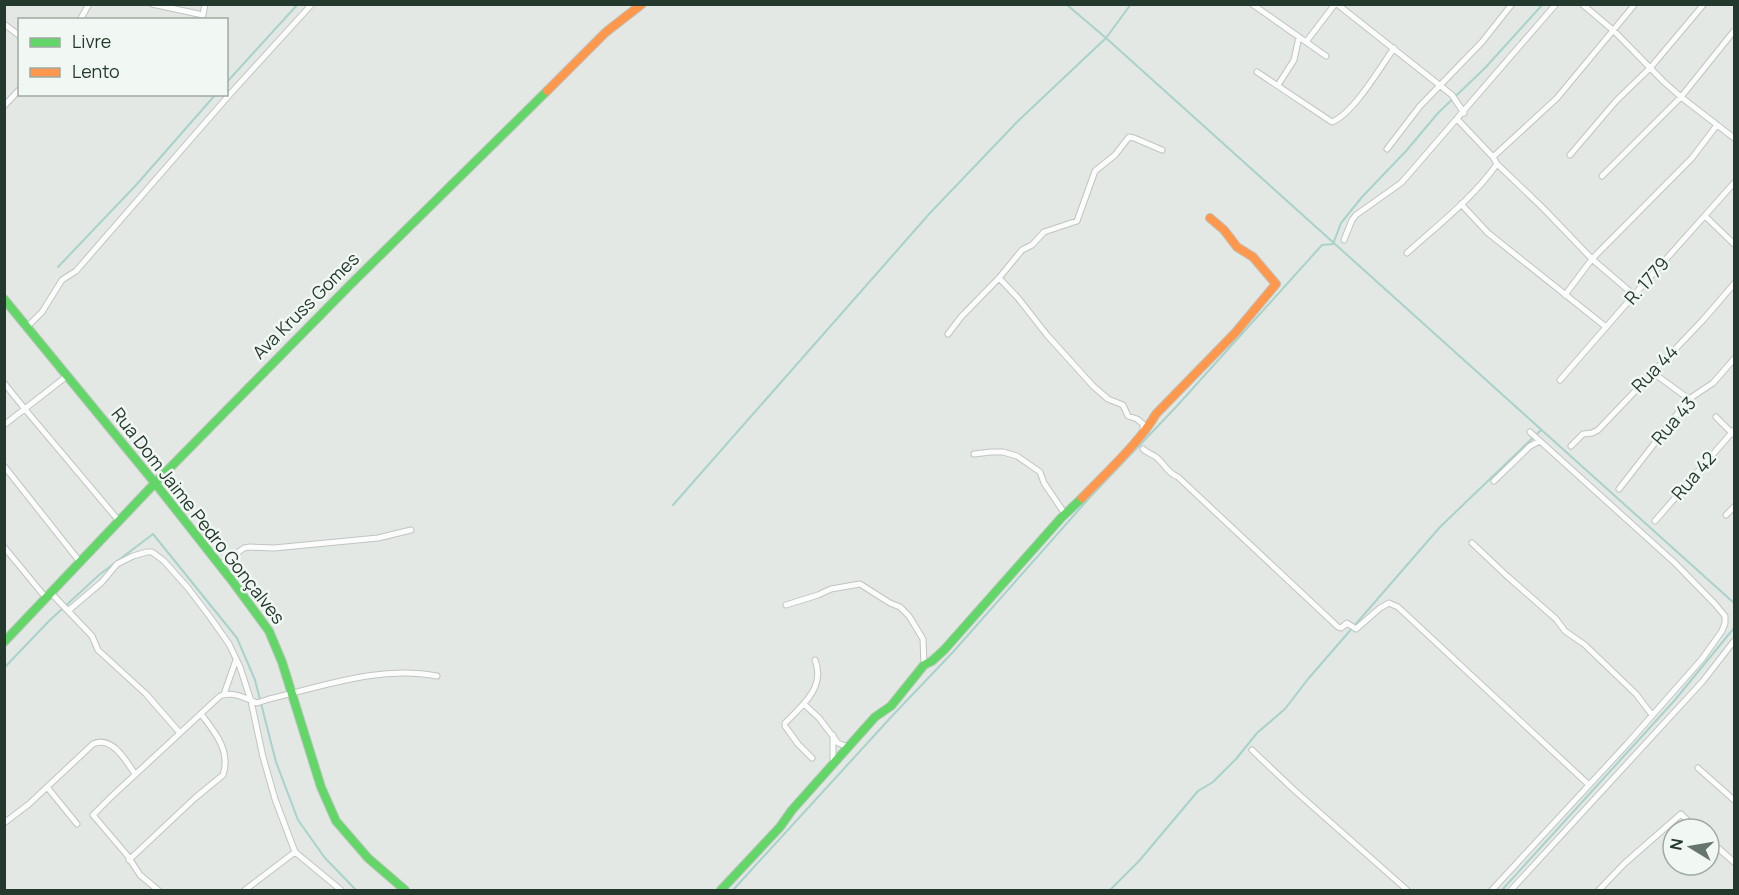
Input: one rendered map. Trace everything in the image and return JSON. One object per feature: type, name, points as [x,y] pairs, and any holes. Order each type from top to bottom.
[{"type":"street","points":[[81,18],[89,4]]},
{"type":"street","points":[[152,4],[203,15],[204,4]]},
{"type":"street","points":[[27,327],[42,312],[62,280],[76,271],[312,4]]},
{"type":"street","name":"Ava Kruss Gomes","points":[[4,642],[155,483],[352,283],[606,32],[642,4]]},
{"type":"street","points":[[1252,4],[1326,56]]},
{"type":"street","points":[[1306,42],[1336,4],[1440,84],[1454,96],[1464,112]]},
{"type":"street","points":[[1387,149],[1420,106],[1482,42],[1512,4]]},
{"type":"street","points":[[1344,240],[1356,215],[1401,183],[1458,120],[1556,4]]},
{"type":"street","points":[[1582,4],[1614,31],[1681,97],[1734,138]]},
{"type":"street","points":[[1493,157],[1557,98],[1635,4]]},
{"type":"street","points":[[1570,155],[1616,101],[1651,67],[1704,4]]},
{"type":"street","points":[[4,24],[18,34]]},
{"type":"street","points":[[1602,176],[1681,97],[1734,31]]},
{"type":"street","points":[[1278,85],[1294,60],[1299,37]]},
{"type":"street","points":[[1257,72],[1332,122],[1340,119],[1363,92],[1394,48]]},
{"type":"street","points":[[4,106],[18,91]]},
{"type":"street","points":[[1458,120],[1497,164],[1544,208],[1592,259],[1634,295]]},
{"type":"street","points":[[1565,295],[1592,259],[1692,158],[1717,126]]},
{"type":"street","points":[[948,334],[961,316],[999,278],[1022,250],[1032,245],[1044,232],[1077,221],[1095,171],[1115,155],[1129,137],[1162,150]]},
{"type":"street","points":[[1407,253],[1461,204],[1489,176],[1497,164]]},
{"type":"street","name":"R. 1779","points":[[1560,380],[1734,183]]},
{"type":"street","points":[[1461,204],[1488,233],[1606,327]]},
{"type":"street","points":[[1705,216],[1734,242]]},
{"type":"street","points":[[721,891],[780,827],[833,763],[875,717],[895,701],[924,665],[944,650],[1065,514],[1108,472],[1150,425],[1156,414],[1245,321],[1275,284],[1253,257],[1237,247],[1224,230],[1210,218]]},
{"type":"street","points":[[999,278],[1093,386],[1108,399],[1123,405],[1128,416],[1143,424],[1143,432]]},
{"type":"street","name":"Rua 44","points":[[1571,446],[1583,434],[1598,430],[1703,320],[1734,284]]},
{"type":"street","name":"Rua Dom Jaime Pedro Gonçalves","points":[[4,299],[155,483],[268,631],[282,662],[321,787],[336,821],[368,858],[405,891]]},
{"type":"street","name":"Rua 43","points":[[1619,489],[1689,399],[1713,383],[1734,359]]},
{"type":"street","points":[[1653,372],[1689,399]]},
{"type":"street","points":[[4,425],[67,376]]},
{"type":"street","points":[[4,383],[119,521]]},
{"type":"street","points":[[1716,417],[1734,433]]},
{"type":"street","points":[[1492,891],[1702,659],[1725,624],[1725,616],[1675,563],[1530,432]]},
{"type":"street","name":"Rua 42","points":[[1655,521],[1734,433]]},
{"type":"street","points":[[1494,481],[1539,440]]},
{"type":"street","points":[[1143,449],[1156,457],[1171,475],[1178,477],[1338,627],[1341,628],[1347,623],[1356,629],[1389,603],[1398,607],[1588,785]]},
{"type":"street","points":[[974,454],[1003,452],[1017,456],[1040,472],[1044,483],[1065,514]]},
{"type":"street","points":[[4,466],[80,562]]},
{"type":"street","points":[[1726,515],[1734,507]]},
{"type":"street","points":[[219,566],[250,547],[274,548],[378,538],[411,530]]},
{"type":"street","points":[[1472,543],[1556,619],[1565,631],[1586,645],[1636,694],[1652,715]]},
{"type":"street","points":[[4,547],[48,596],[62,605],[92,636],[96,647],[138,685],[180,733]]},
{"type":"street","points":[[68,611],[102,582],[117,564],[140,553],[152,552],[164,561],[188,588],[229,644],[254,702],[266,767],[275,799],[295,852],[333,888],[340,891]]},
{"type":"street","points":[[786,605],[818,596],[831,589],[861,584],[900,607],[909,616],[922,639],[924,665]]},
{"type":"street","points":[[1511,891],[1703,681],[1734,641]]},
{"type":"street","points":[[158,891],[140,875],[127,855],[93,815],[224,694],[236,660]]},
{"type":"street","points":[[812,758],[798,744],[785,723],[804,704],[818,680],[818,667],[815,660]]},
{"type":"street","points":[[224,694],[233,694],[254,702],[355,677],[402,672],[419,672],[437,676]]},
{"type":"street","points":[[804,704],[833,734],[838,743],[848,747]]},
{"type":"street","points":[[129,860],[223,775],[225,770],[223,747],[217,734],[201,714]]},
{"type":"street","points":[[833,734],[833,763]]},
{"type":"street","points":[[4,823],[29,804],[93,744],[98,742],[114,747],[135,774]]},
{"type":"street","points":[[1252,750],[1407,891]]},
{"type":"street","points":[[1698,768],[1734,800]]},
{"type":"street","points":[[47,787],[78,824]]},
{"type":"street","points":[[1599,891],[1625,863],[1661,832]]},
{"type":"street","points":[[1721,851],[1734,862]]},
{"type":"street","points":[[245,891],[295,852]]},
{"type":"waterway","points":[[228,81],[298,4]]},
{"type":"waterway","points":[[1066,4],[1734,603]]},
{"type":"waterway","points":[[673,505],[930,213],[1018,121],[1106,38],[1131,4]]},
{"type":"waterway","points":[[733,890],[953,652],[1091,496],[1176,407],[1322,245],[1333,244],[1341,223],[1362,197],[1438,113],[1485,68],[1543,4]]},
{"type":"waterway","points":[[58,267],[137,184],[214,96]]},
{"type":"waterway","points":[[1110,890],[1139,861],[1198,791],[1213,782],[1257,733],[1285,709],[1308,679],[1440,527],[1541,430]]},
{"type":"waterway","points":[[4,668],[49,621],[99,575],[153,534],[237,638],[255,680],[276,762],[298,820],[325,858],[356,890]]},
{"type":"waterway","points":[[1502,890],[1674,701],[1734,628]]},
{"type":"traffic: fast","points":[[4,642],[155,483],[352,283],[547,91]]},
{"type":"traffic: fast","points":[[4,299],[155,483],[269,631],[282,662],[321,787],[336,821],[368,858],[405,890]]},
{"type":"traffic: fast","points":[[721,890],[780,827],[792,810],[875,717],[891,706],[924,665],[944,650],[1061,518],[1082,498]]},
{"type":"traffic: slow","points":[[547,91],[606,32],[642,4]]},
{"type":"traffic: slow","points":[[1082,498],[1132,447],[1156,414],[1235,333],[1276,284],[1253,257],[1237,247],[1224,230],[1210,218]]}]
